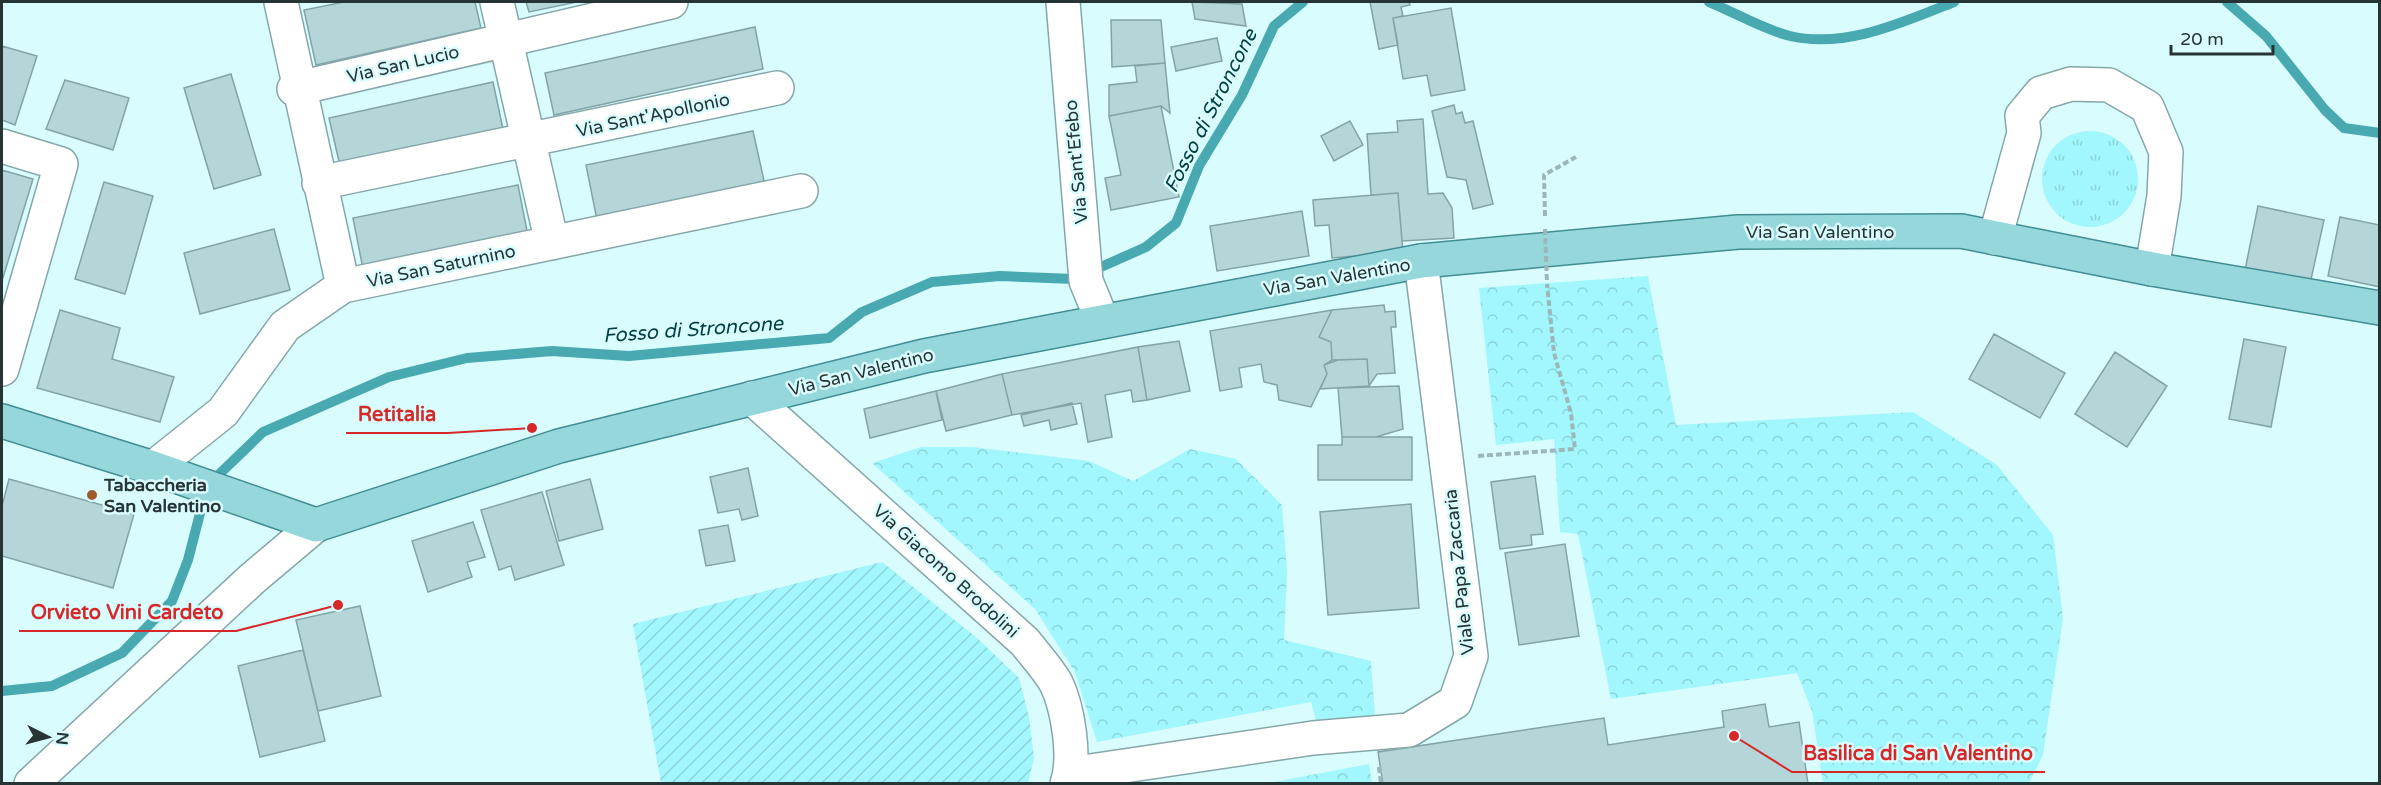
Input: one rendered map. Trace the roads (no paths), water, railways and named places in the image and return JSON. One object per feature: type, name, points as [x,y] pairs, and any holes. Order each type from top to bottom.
[{"type":"main road","name":"Via San Valentino","points":[[316,525],[559,446],[924,356],[1101,320],[1421,261],[1738,232],[1961,231],[2152,269],[2379,308]]},
{"type":"main road","points":[[2,421],[153,468],[316,525]]},
{"type":"street","points":[[281,2],[297,88],[343,286]]},
{"type":"street","points":[[497,2],[552,243]]},
{"type":"street","name":"Via San Lucio","points":[[297,88],[671,2]]},
{"type":"street","name":"Via Sant'Efebo","points":[[1063,2],[1086,281],[1101,320]]},
{"type":"street","points":[[1995,238],[2024,133],[2022,116],[2041,93],[2071,84],[2109,85],[2147,107],[2166,152],[2164,196],[2152,269]]},
{"type":"street","name":"Via Sant'Apollonio","points":[[319,183],[777,88]]},
{"type":"street","points":[[2,146],[61,164],[2,369]]},
{"type":"street","name":"Via San Saturnino","points":[[153,468],[223,412],[285,326],[343,286],[801,191]]},
{"type":"street","name":"Viale Papa Zaccaria","points":[[1068,779],[1313,738],[1409,730],[1455,702],[1472,656],[1421,261]]},
{"type":"street","name":"Via Giacomo Brodolini","points":[[752,398],[1025,642],[1056,683],[1069,724],[1068,779]]},
{"type":"street","points":[[32,783],[252,579],[316,525]]},
{"type":"waterway","name":"Fosso di Stroncone","points":[[2,691],[52,686],[122,653],[172,601],[188,560],[207,486],[263,432],[389,377],[467,358],[552,351],[629,356],[829,338],[862,312],[932,282],[1000,276],[1074,279],[1146,247],[1176,223],[1199,166],[1242,95],[1274,26],[1303,2]]},
{"type":"waterway","name":"Fosso di Stroncone","points":[[1709,2],[1770,30],[1811,39],[1832,39],[1874,31],[1954,2]]},
{"type":"waterway","name":"Fosso di Stroncone","points":[[2227,2],[2266,36],[2325,110],[2344,128],[2380,133]]},
{"type":"place","name":"Retitalia","points":[[532,428]]},
{"type":"place","name":"Tabaccheria San Valentino","points":[[92,495]]},
{"type":"place","name":"Orvieto Vini Cardeto","points":[[338,605]]},
{"type":"place","name":"Basilica di San Valentino","points":[[1734,736]]}]
